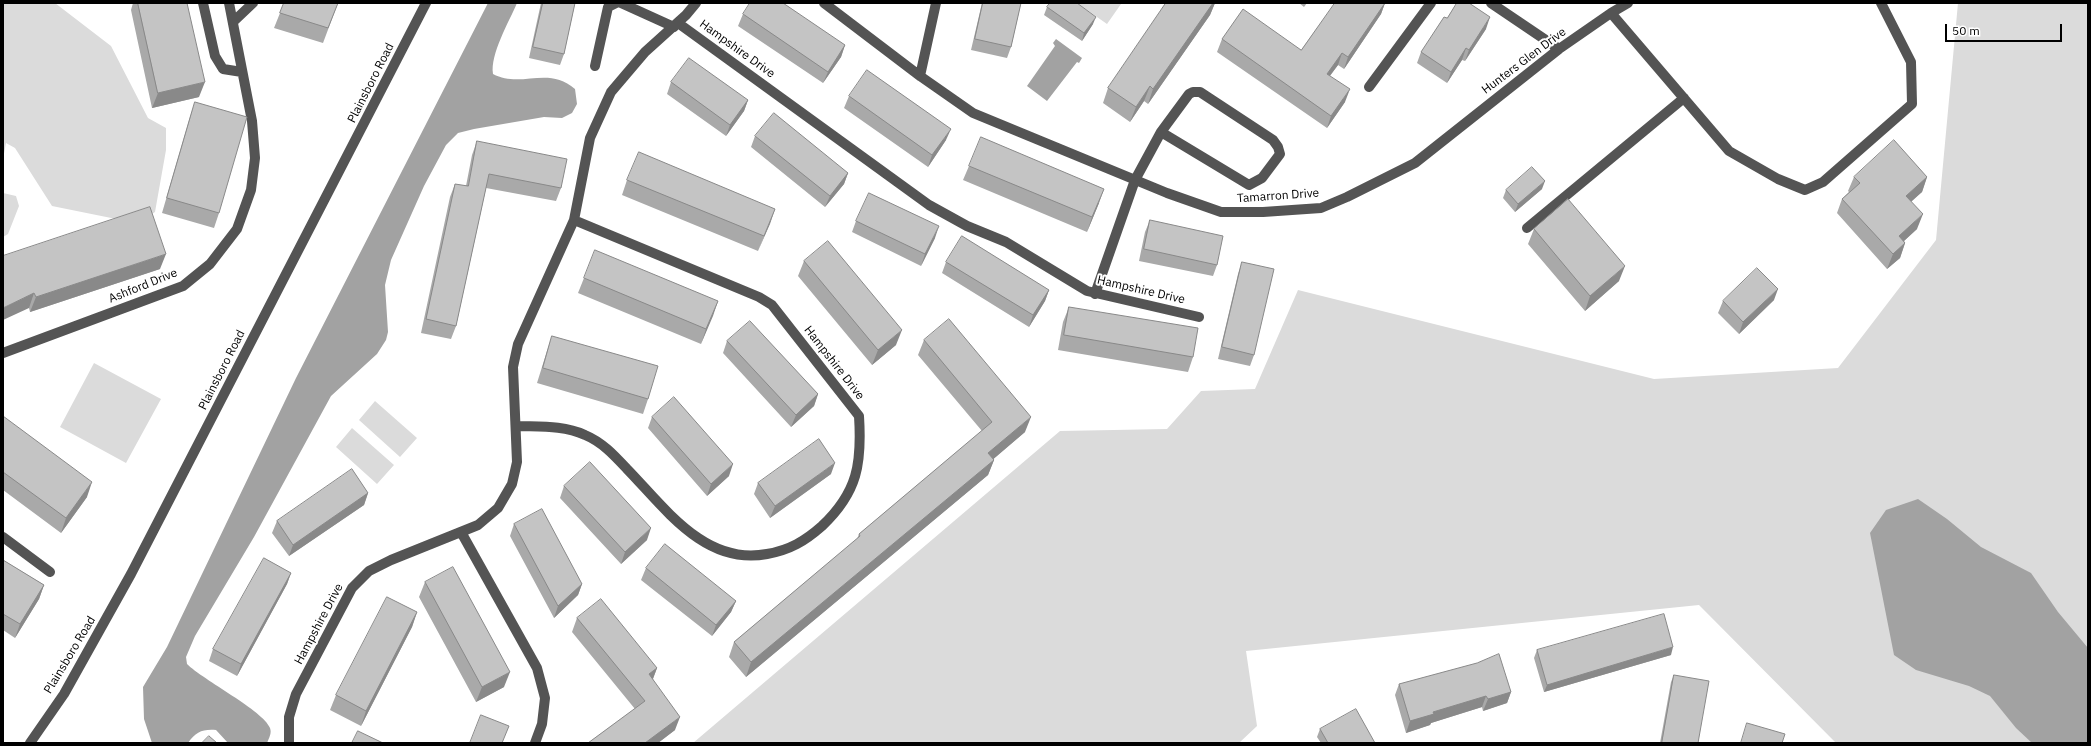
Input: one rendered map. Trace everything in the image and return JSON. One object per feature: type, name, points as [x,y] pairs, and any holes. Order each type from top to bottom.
[{"type":"street","points":[[204,3],[215,56],[223,69],[242,72]]},
{"type":"street","name":"Ashford Drive","points":[[3,353],[182,286],[210,264],[237,229],[250,190],[255,158],[252,121],[230,3]]},
{"type":"street","points":[[233,22],[253,3]]},
{"type":"street","name":"Plainsboro Road","points":[[30,743],[64,694],[131,574],[426,3]]},
{"type":"street","points":[[595,66],[608,7],[616,3]]},
{"type":"street","points":[[621,3],[676,25]]},
{"type":"street","name":"Hampshire Drive","points":[[289,743],[289,717],[296,694],[352,588],[369,572],[391,560],[478,525],[498,508],[512,484],[517,462],[513,367],[518,344],[574,220],[590,138],[611,92],[645,52],[676,25],[696,3]]},
{"type":"street","name":"Tamarron Drive","points":[[824,3],[920,76],[973,113],[1135,180],[1221,212],[1263,212],[1321,208],[1348,198],[1415,163],[1455,131]]},
{"type":"street","points":[[920,76],[936,3]]},
{"type":"street","points":[[1491,3],[1559,49]]},
{"type":"street","name":"Hunters Glen Drive","points":[[1611,12],[1617,3]]},
{"type":"street","name":"Hunters Glen Drive","points":[[1455,131],[1559,49],[1611,12],[1628,3]]},
{"type":"street","points":[[1611,12],[1729,151],[1778,179],[1805,190],[1822,182],[1912,104],[1911,62],[1881,3]]},
{"type":"street","points":[[1369,87],[1426,5]]},
{"type":"street","name":"Hampshire Drive","points":[[676,25],[929,205],[967,226],[1006,242],[1087,291],[1199,317]]},
{"type":"street","name":"Tamarron Drive","points":[[1095,294],[1135,180],[1161,132],[1189,94],[1193,92],[1200,92],[1273,140],[1278,146],[1280,154],[1262,178],[1249,186],[1161,132]]},
{"type":"street","points":[[1527,228],[1684,98]]},
{"type":"street","name":"Hampshire Drive","points":[[516,426],[557,427],[585,434],[608,448],[692,535],[718,550],[751,557],[787,550],[813,534],[839,510],[853,484],[858,465],[860,437],[859,416],[772,305],[759,296],[574,220]]},
{"type":"street","points":[[461,532],[537,668],[545,698],[542,724],[535,743]]},
{"type":"street","points":[[3,537],[50,572]]},
{"type":"shaded area","points":[[3,3],[55,3],[111,46],[148,118],[166,128],[166,150],[155,212],[144,219],[131,222],[52,206],[15,148],[6,143],[3,159]]},
{"type":"shaded area","points":[[488,3],[517,3],[497,48],[494,57],[493,74],[503,78],[545,78],[565,82],[575,89],[577,104],[572,113],[562,118],[544,117],[474,129],[458,133],[446,145],[424,186],[391,260],[385,285],[388,332],[386,340],[377,354],[331,396],[254,537],[195,636],[186,657],[187,664],[257,713],[271,730],[267,743],[228,743],[216,730],[211,730],[200,732],[188,743],[152,743],[144,719],[143,687],[167,647],[296,378]]},
{"type":"shaded area","points":[[1077,3],[1119,3],[1121,4],[1107,24]]},
{"type":"shaded area","points":[[1958,3],[2088,3],[2088,743],[1836,743],[1699,605],[1246,651],[1257,726],[1239,743],[693,743],[1060,431],[1167,429],[1201,391],[1255,389],[1298,290],[1654,379],[1838,368],[1936,240]]},
{"type":"shaded area","points":[[1056,39],[1082,58],[1079,63],[1077,62],[1047,101],[1027,86],[1055,46],[1053,43]]},
{"type":"shaded area","points":[[3,193],[16,196],[19,206],[8,234],[3,237]]},
{"type":"shaded area","points":[[94,363],[161,399],[126,463],[60,427]]},
{"type":"shaded area","points":[[375,401],[417,438],[400,457],[359,420]]},
{"type":"shaded area","points":[[352,428],[394,465],[377,484],[336,447]]},
{"type":"shaded area","points":[[1918,499],[1947,519],[1981,547],[2031,573],[2058,612],[2088,648],[2088,743],[2032,743],[2016,728],[1990,696],[1969,686],[1916,670],[1894,655],[1870,533],[1886,510]]},
{"type":"building","points":[[138,3],[187,3],[205,82],[158,93]]},
{"type":"building","points":[[284,3],[338,3],[328,28],[280,13]]},
{"type":"building","points":[[543,3],[575,3],[564,54],[533,47]]},
{"type":"building","points":[[750,3],[783,3],[845,45],[828,72],[743,14]]},
{"type":"building","points":[[983,3],[1021,3],[1011,47],[975,39]]},
{"type":"building","points":[[1050,3],[1077,3],[1096,17],[1084,33],[1047,7]]},
{"type":"building","points":[[1166,3],[1213,3],[1153,89],[1150,86],[1136,107],[1108,88]]},
{"type":"building","points":[[1335,3],[1385,3],[1348,57],[1342,53],[1327,74],[1350,89],[1331,116],[1222,39],[1243,9],[1301,50]]},
{"type":"building","points":[[1457,3],[1469,3],[1490,17],[1469,50],[1466,48],[1451,72],[1421,52],[1444,17],[1447,18]]},
{"type":"building","points":[[689,58],[748,100],[730,125],[671,82]]},
{"type":"building","points":[[867,70],[951,129],[932,155],[849,96]]},
{"type":"building","points":[[195,102],[247,117],[219,213],[167,198]]},
{"type":"building","points":[[774,113],[848,173],[830,196],[755,136]]},
{"type":"building","points":[[981,137],[1104,189],[1092,217],[969,166]]},
{"type":"building","points":[[1894,140],[1927,177],[1906,196],[1923,214],[1899,236],[1905,243],[1893,254],[1842,199],[1860,183],[1854,177]]},
{"type":"building","points":[[477,141],[567,159],[561,188],[489,174],[456,326],[426,319],[455,184],[468,186]]},
{"type":"building","points":[[639,152],[775,209],[764,236],[627,180]]},
{"type":"building","points":[[1532,167],[1545,181],[1518,204],[1506,190]]},
{"type":"building","points":[[869,193],[939,226],[925,254],[856,221]]},
{"type":"building","points":[[1568,199],[1625,266],[1590,296],[1534,229]]},
{"type":"building","points":[[150,207],[166,254],[36,297],[34,293],[3,308],[3,256]]},
{"type":"building","points":[[1150,220],[1223,236],[1217,265],[1144,249]]},
{"type":"building","points":[[962,236],[1049,290],[1033,315],[946,262]]},
{"type":"building","points":[[828,241],[902,330],[878,350],[804,261]]},
{"type":"building","points":[[595,250],[718,301],[706,329],[584,278]]},
{"type":"building","points":[[1242,262],[1274,269],[1254,355],[1222,347]]},
{"type":"building","points":[[1757,268],[1778,289],[1743,322],[1723,301]]},
{"type":"building","points":[[1069,307],[1198,328],[1193,357],[1064,335]]},
{"type":"building","points":[[949,319],[1031,417],[988,453],[994,460],[751,662],[734,642],[992,422],[924,340]]},
{"type":"building","points":[[750,321],[818,394],[796,415],[727,341]]},
{"type":"building","points":[[552,336],[658,366],[648,399],[543,368]]},
{"type":"building","points":[[674,397],[733,464],[711,484],[652,417]]},
{"type":"building","points":[[3,416],[92,482],[66,518],[3,472]]},
{"type":"building","points":[[819,439],[835,463],[775,506],[758,483]]},
{"type":"building","points":[[590,462],[651,528],[625,552],[564,486]]},
{"type":"building","points":[[352,469],[368,493],[293,545],[277,521]]},
{"type":"building","points":[[542,509],[582,584],[558,606],[514,524]]},
{"type":"building","points":[[665,544],[736,601],[716,625],[646,568]]},
{"type":"building","points":[[264,558],[291,573],[241,664],[213,649]]},
{"type":"building","points":[[3,560],[44,585],[20,624],[3,614]]},
{"type":"building","points":[[453,567],[510,672],[482,687],[425,582]]},
{"type":"building","points":[[387,597],[417,612],[366,711],[336,695]]},
{"type":"building","points":[[601,599],[657,668],[649,674],[680,717],[645,743],[588,743],[645,701],[577,618]]},
{"type":"building","points":[[1664,614],[1673,647],[1547,685],[1537,650]]},
{"type":"building","points":[[1499,654],[1511,692],[1488,699],[1486,696],[1433,712],[1434,714],[1410,721],[1399,684],[1477,663]]},
{"type":"building","points":[[1674,675],[1709,681],[1698,743],[1662,743]]},
{"type":"building","points":[[1356,709],[1375,743],[1328,743],[1320,729]]},
{"type":"building","points":[[481,715],[509,726],[502,743],[470,743]]},
{"type":"building","points":[[1747,723],[1785,734],[1782,743],[1741,743]]},
{"type":"building","points":[[358,731],[383,743],[352,743]]},
{"type":"building","points":[[209,736],[217,743],[202,743]]}]
